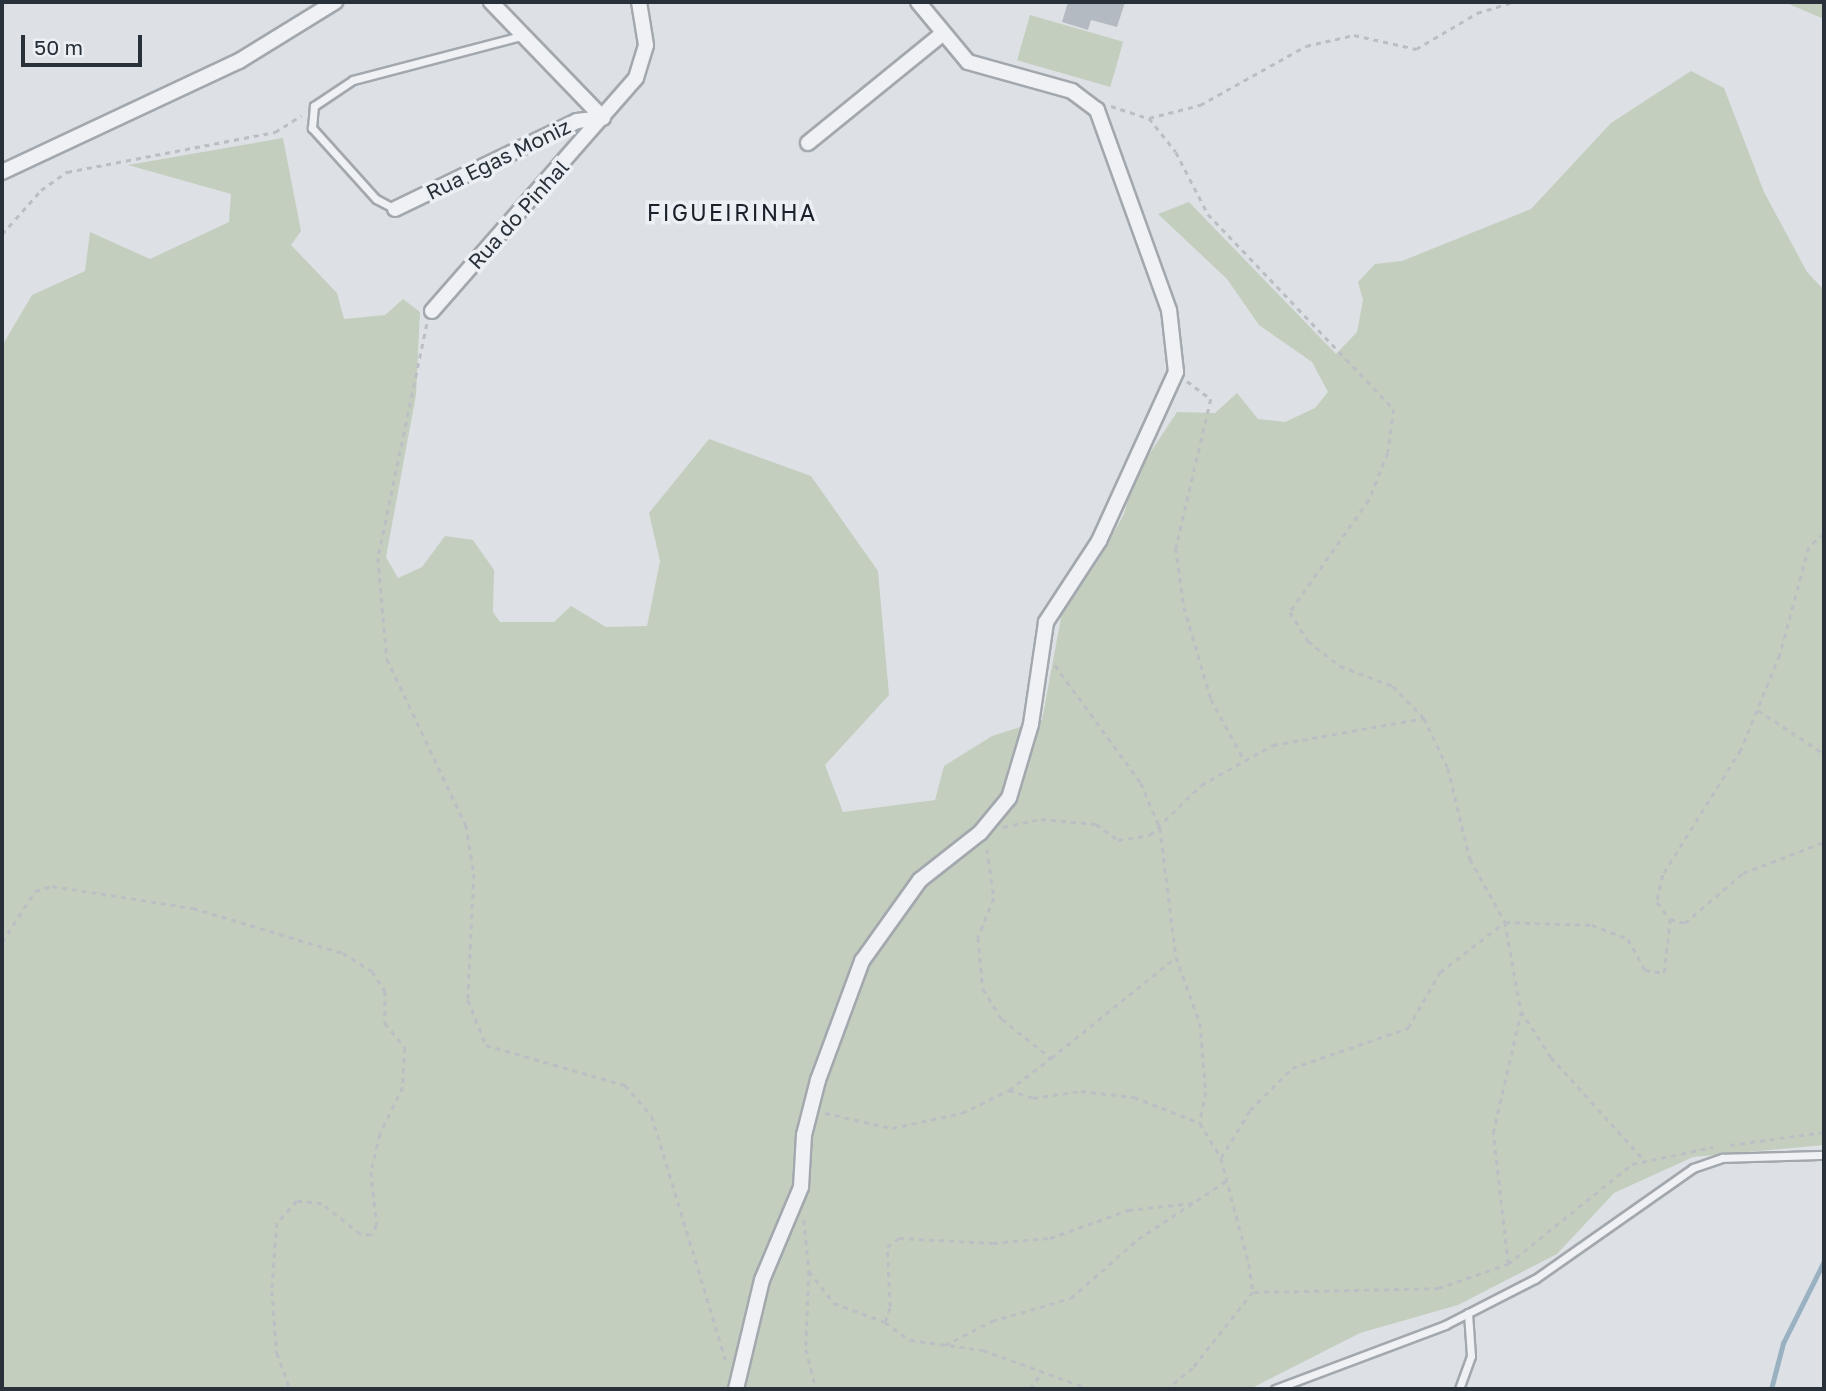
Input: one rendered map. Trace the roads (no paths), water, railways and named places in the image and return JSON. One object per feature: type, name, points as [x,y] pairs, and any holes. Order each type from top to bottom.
[{"type":"street","points":[[2,172],[239,61],[335,2]]},
{"type":"street","points":[[491,2],[603,118]]},
{"type":"street","name":"Rua do Pinhal","points":[[432,311],[603,118],[642,64],[646,26],[639,2]]},
{"type":"street","points":[[733,1383],[762,1280],[801,1187],[811,1110],[862,961],[886,920],[920,880],[985,828],[1009,798],[1025,751],[1041,646],[1051,610],[1099,541],[1176,372],[1169,310],[1093,104],[1072,91],[968,62],[941,35],[918,2]]},
{"type":"street","points":[[808,143],[941,35]]},
{"type":"street","name":"Rua Egas Moniz","points":[[395,208],[577,121],[603,118]]},
{"type":"lane","points":[[395,208],[376,199],[312,128],[314,106],[354,80],[524,36]]},
{"type":"lane","points":[[1275,1389],[1468,1313],[1601,1238],[1664,1183],[1693,1168],[1722,1158],[1824,1155]]},
{"type":"lane","points":[[1459,1389],[1471,1356],[1468,1313]]},
{"type":"waterway","points":[[1771,1389],[1783,1343],[1824,1261]]},
{"type":"district","name":"FIGUEIRINHA","points":[[732,212]]}]
